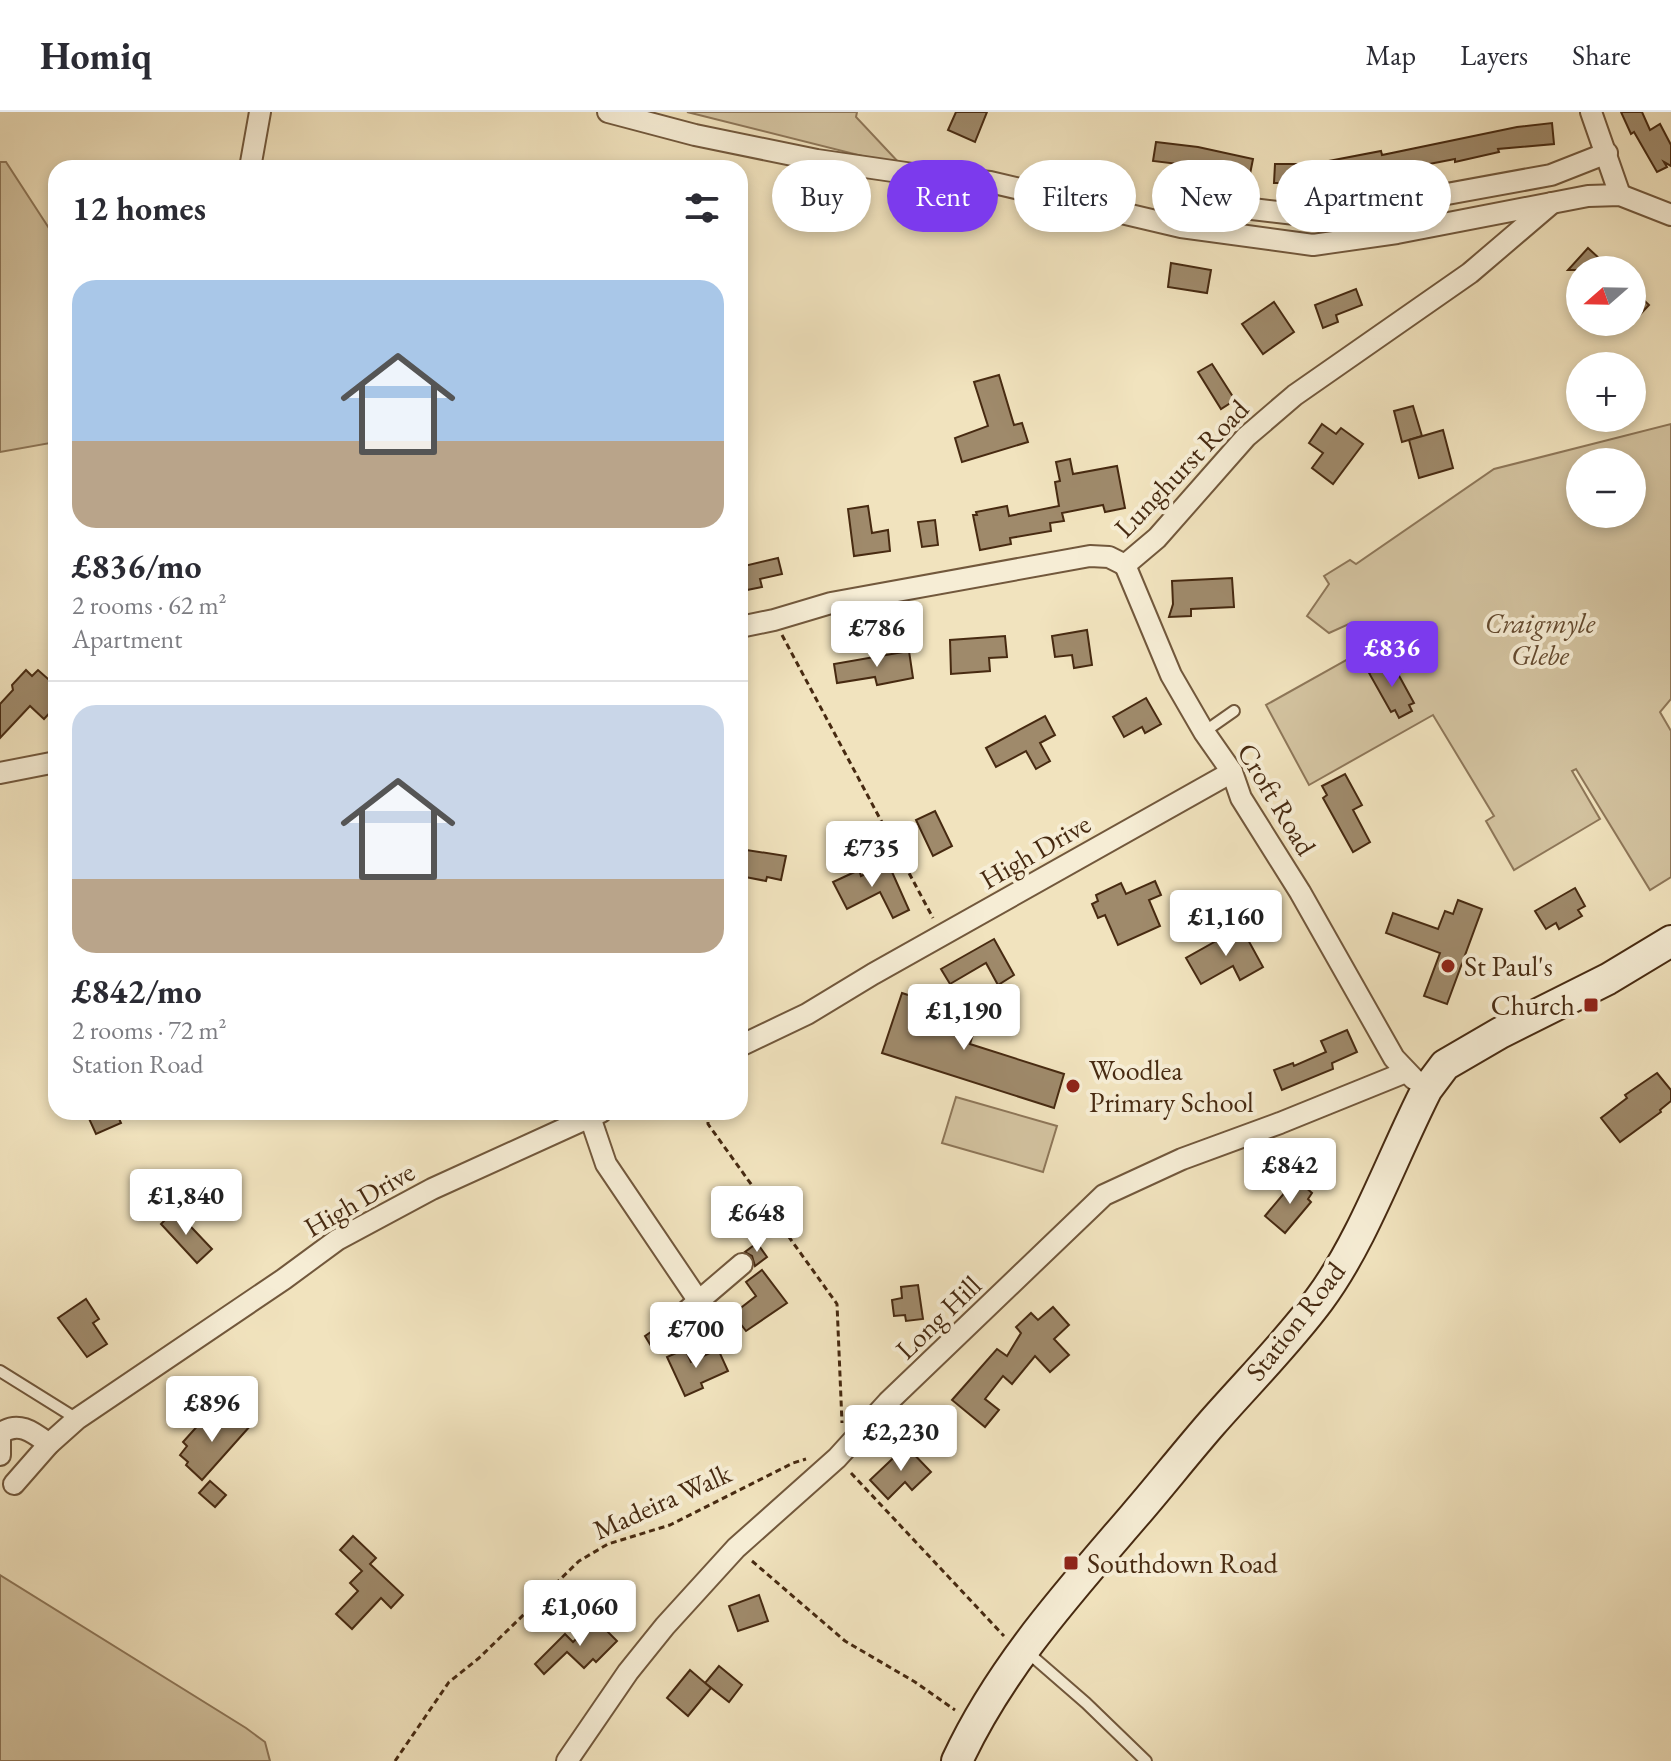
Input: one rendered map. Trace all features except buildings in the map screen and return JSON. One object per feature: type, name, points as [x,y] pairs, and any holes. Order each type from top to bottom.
[{"type":"street","points":[[251,160],[260,112]]},
{"type":"street","points":[[608,112],[695,135],[817,160],[990,182],[1181,227],[1313,245],[1397,233],[1588,196],[1620,195],[1671,215]]},
{"type":"street","points":[[1591,112],[1620,195]]},
{"type":"street","points":[[1260,210],[1321,217],[1551,175],[1607,153]]},
{"type":"street","name":"Lunghurst Road","points":[[748,625],[831,603],[1090,556],[1109,557],[1125,565],[1157,538],[1246,437],[1295,395],[1470,273],[1553,202]]},
{"type":"street","name":"Croft Road","points":[[1125,565],[1171,675],[1204,732],[1232,772],[1241,798],[1300,892],[1394,1058],[1416,1080]]},
{"type":"street","points":[[0,773],[48,764]]},
{"type":"street","name":"High Drive","points":[[748,1042],[807,1014],[1232,772]]},
{"type":"street","name":"Station Road","points":[[957,1761],[974,1724],[1022,1651],[1068,1591],[1294,1333],[1322,1296],[1345,1259],[1416,1080],[1500,1033],[1608,979],[1671,941]]},
{"type":"street","name":"Long Hill","points":[[567,1761],[628,1672],[736,1548],[840,1455],[888,1402],[1104,1195],[1182,1159],[1280,1123],[1416,1080]]},
{"type":"street","name":"High Drive","points":[[14,1484],[49,1444],[77,1419],[337,1240],[432,1189],[582,1120]]},
{"type":"street","points":[[596,1120],[606,1164],[700,1303]]},
{"type":"street","points":[[667,1328],[700,1303],[742,1264]]},
{"type":"street","points":[[0,1455],[0,1435],[8,1428],[23,1427],[49,1444]]},
{"type":"lane","points":[[1204,732],[1234,711]]},
{"type":"lane","points":[[0,1371],[77,1419]]},
{"type":"lane","points":[[1022,1651],[1065,1683],[1146,1761]]},
{"type":"path","points":[[774,620],[942,936]]},
{"type":"path","points":[[708,1120],[837,1304],[840,1455],[1022,1651]]},
{"type":"path","name":"Madeira Walk","points":[[395,1761],[449,1682],[479,1658],[579,1561],[608,1544],[670,1525],[793,1463],[825,1455],[840,1455]]},
{"type":"path","points":[[736,1548],[845,1641],[915,1682],[974,1724]]},
{"type":"green space","points":[[687,112],[857,112],[856,117],[896,160],[887,162]]},
{"type":"green space","points":[[0,162],[6,162],[48,227],[48,443],[0,452]]},
{"type":"green space","name":"Craigmyle Glebe","points":[[1671,424],[1671,699],[1660,712],[1671,731],[1671,877],[1650,890],[1576,769],[1572,771],[1600,819],[1514,870],[1486,821],[1494,816],[1433,715],[1309,785],[1266,705],[1364,650],[1351,623],[1329,633],[1307,616],[1329,584],[1324,576],[1350,560],[1356,564],[1494,469],[1566,451],[1566,528],[1646,528],[1646,448],[1577,448]]},
{"type":"green space","points":[[956,1097],[1057,1126],[1043,1172],[942,1143]]},
{"type":"green space","points":[[0,1575],[246,1728],[265,1742],[270,1761],[0,1761]]},
{"type":"place","name":"St Paul's","points":[[1448,966]]},
{"type":"place","name":"Church","points":[[1591,1005]]},
{"type":"place","name":"Woodlea Primary School","points":[[1073,1086]]},
{"type":"place","name":"Southdown Road","points":[[1071,1563]]}]
